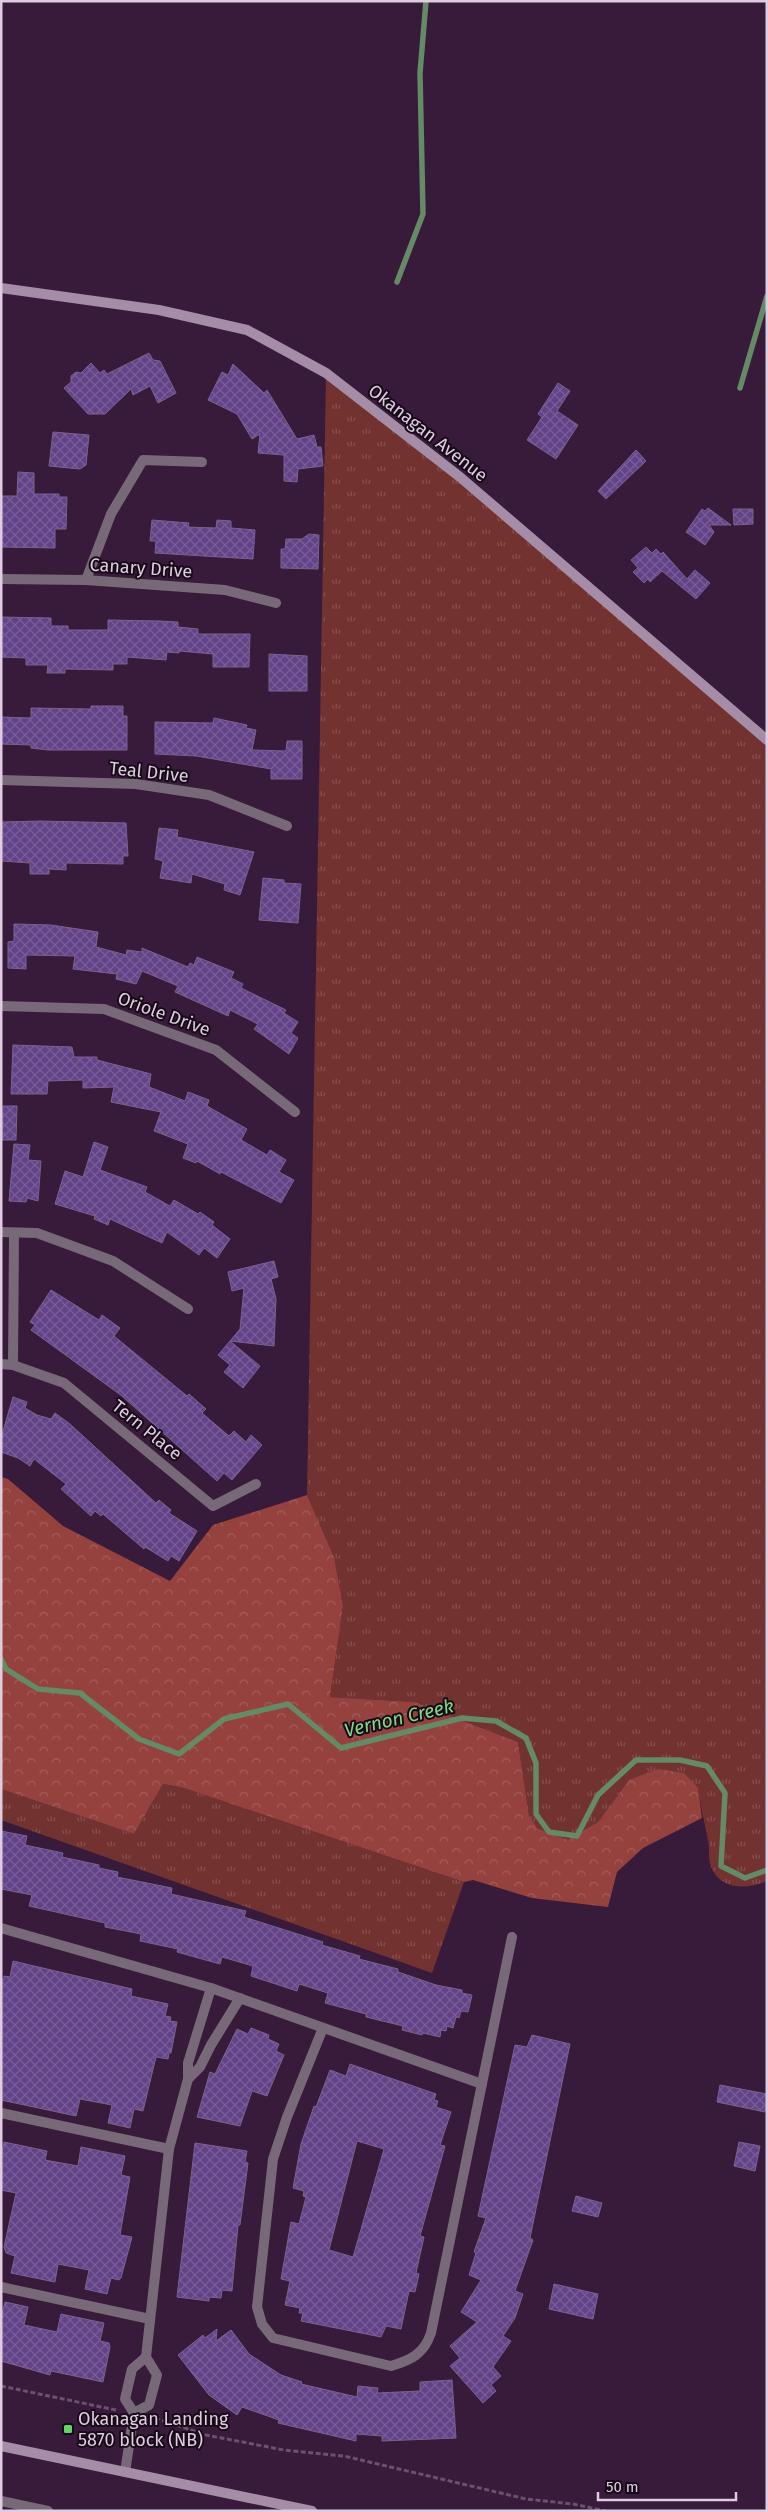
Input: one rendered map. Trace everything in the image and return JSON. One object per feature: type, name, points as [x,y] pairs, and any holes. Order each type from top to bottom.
[{"type":"street","name":"Okanagan Avenue","points":[[1,288],[159,310],[247,330],[326,373],[460,477],[767,740]]},
{"type":"street","points":[[86,580],[112,514],[142,460],[202,462]]},
{"type":"street","name":"Canary Drive","points":[[1,579],[86,580],[225,590],[276,603]]},
{"type":"street","name":"Teal Drive","points":[[1,780],[136,784],[209,795],[287,826]]},
{"type":"street","name":"Oriole Drive","points":[[1,1006],[104,1009],[216,1050],[295,1112]]},
{"type":"street","points":[[1,1232],[36,1233],[113,1261],[188,1309]]},
{"type":"street","points":[[13,1365],[14,1233]]},
{"type":"street","name":"Tern Place","points":[[1,1364],[13,1365],[64,1384],[213,1506],[256,1484]]},
{"type":"street","points":[[1,1928],[212,1988],[482,2084]]},
{"type":"street","points":[[323,2028],[287,2117],[273,2159],[257,2307],[262,2324],[273,2338],[391,2366],[410,2360],[426,2347],[512,1937]]},
{"type":"street","points":[[134,2413],[149,2405],[157,2375],[146,2357],[169,2149],[188,2080],[188,2063],[212,1988]]},
{"type":"street","points":[[188,2080],[200,2066],[210,2045],[240,1998]]},
{"type":"street","points":[[1,2113],[169,2149]]},
{"type":"street","points":[[1,2287],[150,2319]]},
{"type":"street","points":[[125,2472],[134,2413],[125,2399],[132,2369],[146,2357]]},
{"type":"street","points":[[1,2446],[312,2511]]},
{"type":"street","points":[[1,2501],[48,2511]]},
{"type":"path","points":[[1,2386],[24,2389],[116,2410]]},
{"type":"path","points":[[155,2418],[206,2435],[284,2450],[344,2456],[526,2499],[573,2504],[606,2511]]},
{"type":"green space","points":[[326,375],[458,478],[767,743],[767,1881],[759,1884],[750,1886],[733,1885],[726,1883],[714,1872],[709,1860],[709,1843],[698,1788],[629,1780],[598,1822],[569,1841],[537,1828],[529,1815],[518,1742],[415,1702],[330,1697],[343,1606],[334,1557],[307,1495]]},
{"type":"green space","points":[[1,1477],[8,1479],[63,1526],[170,1581],[213,1525],[307,1495],[334,1557],[343,1606],[330,1697],[415,1702],[518,1742],[529,1815],[537,1828],[568,1840],[598,1822],[629,1780],[658,1769],[684,1773],[698,1788],[702,1818],[643,1848],[617,1872],[608,1907],[532,1898],[473,1880],[464,1882],[184,1788],[163,1784],[134,1834],[1,1789]]},
{"type":"green space","points":[[163,1784],[184,1788],[464,1882],[432,1973],[1,1820],[1,1789],[134,1834]]},
{"type":"building","points":[[149,353],[153,360],[160,361],[176,393],[158,403],[150,386],[133,395],[131,389],[105,414],[88,414],[64,388],[71,382],[71,376],[76,372],[81,373],[91,363],[100,373],[104,370],[107,374]]},
{"type":"building","points":[[233,364],[264,393],[267,390],[297,439],[314,435],[317,447],[321,447],[323,466],[298,469],[297,482],[284,481],[284,455],[258,453],[260,434],[252,439],[237,414],[208,400],[222,372],[228,375]]},
{"type":"building","points":[[558,383],[570,391],[557,411],[578,425],[556,459],[527,440],[542,417],[538,414]]},
{"type":"building","points":[[53,432],[89,435],[86,465],[80,469],[49,466]]},
{"type":"building","points":[[636,450],[646,461],[606,499],[598,491]]},
{"type":"building","points":[[18,472],[34,473],[34,494],[59,494],[59,497],[67,497],[66,529],[55,529],[55,548],[1,547],[1,496],[17,496]]},
{"type":"building","points":[[708,508],[731,525],[709,525],[714,532],[705,545],[686,532],[702,509],[705,511]]},
{"type":"building","points":[[733,509],[753,509],[753,524],[734,525]]},
{"type":"building","points":[[152,520],[189,523],[188,527],[216,528],[217,520],[231,521],[231,528],[255,530],[253,559],[155,553],[156,541],[150,541]]},
{"type":"building","points":[[309,534],[319,535],[318,569],[281,568],[281,549],[285,549],[286,539],[302,539]]},
{"type":"building","points":[[646,547],[652,553],[656,549],[661,554],[663,552],[687,579],[695,570],[710,583],[696,599],[662,571],[650,582],[648,579],[644,583],[633,572],[638,568],[631,560]]},
{"type":"building","points":[[1,617],[51,618],[51,626],[68,626],[68,630],[108,630],[108,620],[160,621],[178,622],[178,627],[198,629],[198,634],[250,634],[249,667],[213,667],[213,654],[179,651],[179,653],[167,652],[166,660],[127,657],[127,664],[113,664],[113,670],[65,669],[65,673],[47,673],[48,665],[26,665],[26,658],[1,657]]},
{"type":"building","points":[[269,654],[307,656],[307,691],[269,691]]},
{"type":"building","points":[[91,706],[123,706],[123,716],[127,716],[127,750],[48,750],[31,748],[31,745],[1,744],[1,717],[31,718],[31,708],[91,709]]},
{"type":"building","points":[[214,718],[247,725],[246,728],[256,730],[252,750],[286,751],[287,741],[302,741],[302,779],[271,779],[271,769],[196,756],[155,754],[155,722],[213,723]]},
{"type":"building","points":[[1,822],[126,823],[128,856],[123,856],[123,864],[66,863],[66,870],[49,869],[49,874],[30,874],[30,863],[1,861]]},
{"type":"building","points":[[159,828],[178,830],[177,837],[254,852],[240,895],[224,890],[225,884],[192,874],[191,883],[160,878],[163,861],[155,859]]},
{"type":"building","points":[[263,878],[284,880],[284,883],[301,884],[298,923],[259,920]]},
{"type":"building","points":[[14,924],[51,925],[98,932],[96,947],[126,955],[127,950],[142,952],[142,948],[188,967],[190,963],[194,965],[197,957],[234,972],[231,978],[243,984],[241,988],[286,1010],[284,1013],[298,1022],[291,1033],[298,1038],[289,1054],[254,1029],[258,1024],[230,1010],[228,1016],[175,992],[178,986],[142,971],[136,984],[116,979],[117,974],[73,969],[75,956],[26,955],[26,969],[8,968],[8,942],[14,941]]},
{"type":"building","points":[[13,1045],[72,1047],[74,1057],[97,1057],[97,1060],[151,1074],[149,1087],[185,1101],[188,1092],[209,1100],[207,1106],[247,1129],[241,1140],[267,1155],[270,1150],[286,1160],[279,1172],[294,1180],[281,1203],[221,1172],[220,1174],[197,1161],[196,1163],[183,1158],[188,1144],[154,1131],[161,1112],[111,1102],[114,1087],[83,1088],[83,1080],[48,1081],[47,1094],[11,1094]]},
{"type":"building","points":[[3,1106],[17,1106],[16,1140],[2,1140]]},
{"type":"building","points":[[94,1142],[108,1147],[100,1170],[147,1187],[145,1192],[170,1206],[174,1200],[198,1214],[200,1212],[214,1222],[212,1225],[230,1239],[217,1258],[204,1248],[199,1255],[167,1232],[162,1243],[110,1219],[108,1225],[94,1219],[95,1216],[55,1204],[65,1171],[83,1177]]},
{"type":"building","points":[[14,1144],[30,1145],[28,1160],[41,1161],[38,1201],[27,1198],[26,1202],[9,1201]]},
{"type":"building","points":[[274,1261],[278,1277],[271,1279],[276,1299],[274,1346],[230,1341],[240,1329],[244,1288],[232,1291],[228,1272]]},
{"type":"building","points":[[51,1290],[99,1320],[102,1315],[120,1328],[114,1336],[187,1396],[189,1394],[206,1409],[202,1413],[229,1436],[234,1431],[246,1442],[251,1435],[262,1445],[232,1480],[224,1473],[217,1481],[122,1396],[31,1330],[35,1325],[30,1322]]},
{"type":"building","points":[[230,1341],[260,1366],[243,1388],[224,1372],[230,1365],[218,1355]]},
{"type":"building","points":[[13,1397],[27,1402],[25,1408],[37,1415],[51,1419],[55,1413],[70,1424],[156,1503],[159,1500],[171,1510],[169,1513],[197,1531],[179,1561],[171,1556],[168,1561],[145,1547],[144,1549],[103,1514],[101,1516],[95,1511],[91,1516],[61,1489],[66,1484],[34,1459],[30,1466],[18,1458],[1,1452],[1,1438]]},
{"type":"building","points":[[1,1831],[27,1836],[25,1845],[63,1853],[62,1857],[99,1865],[99,1868],[118,1872],[117,1877],[172,1888],[171,1894],[246,1911],[244,1917],[323,1942],[322,1945],[360,1956],[359,1959],[398,1969],[398,1972],[436,1985],[462,1990],[462,1993],[472,1995],[468,2012],[461,2011],[459,2018],[456,2017],[453,2028],[447,2026],[446,2031],[441,2030],[440,2037],[423,2033],[422,2035],[402,2030],[403,2026],[366,2017],[366,2014],[325,2003],[328,1993],[299,1984],[297,1991],[251,1976],[253,1966],[222,1957],[220,1964],[177,1952],[178,1949],[140,1941],[141,1934],[105,1927],[105,1923],[29,1906],[32,1895],[1,1889]]},
{"type":"building","points":[[13,1961],[132,1989],[131,1996],[168,2004],[165,2016],[171,2017],[170,2021],[177,2022],[171,2053],[169,2053],[168,2059],[156,2057],[143,2111],[134,2109],[130,2128],[108,2123],[112,2105],[80,2099],[76,2116],[1,2100],[1,1979],[4,1979],[4,1976],[10,1977]]},
{"type":"building","points":[[251,2028],[269,2035],[268,2039],[279,2044],[276,2051],[284,2055],[267,2096],[252,2091],[240,2126],[197,2117],[210,2072],[215,2074],[237,2029],[248,2034]]},
{"type":"building","points":[[532,2035],[570,2044],[530,2238],[533,2240],[515,2291],[523,2294],[515,2318],[503,2336],[511,2341],[493,2367],[501,2376],[491,2385],[496,2391],[483,2403],[450,2366],[460,2358],[450,2346],[477,2322],[461,2312],[481,2280],[469,2275],[476,2253],[474,2252],[486,2218],[478,2216],[515,2045],[527,2047]]},
{"type":"building","points":[[350,2064],[436,2094],[434,2100],[438,2101],[436,2107],[451,2112],[440,2145],[445,2146],[420,2236],[424,2237],[416,2273],[419,2274],[415,2292],[409,2291],[401,2329],[386,2326],[381,2337],[301,2321],[303,2313],[299,2313],[300,2308],[285,2305],[290,2281],[281,2279],[291,2222],[299,2224],[306,2197],[303,2196],[304,2191],[293,2188],[301,2144],[314,2106],[316,2107],[330,2070],[346,2076]],"holes":[[[357,2141],[384,2149],[353,2257],[329,2250]]]},
{"type":"building","points":[[720,2085],[767,2094],[765,2112],[717,2102]]},
{"type":"building","points":[[4,2142],[47,2151],[45,2160],[78,2166],[81,2147],[125,2156],[121,2175],[130,2177],[120,2235],[132,2237],[121,2278],[119,2280],[111,2278],[107,2294],[85,2289],[89,2270],[58,2264],[55,2282],[11,2273],[15,2256],[6,2253],[4,2247],[16,2193],[1,2190],[1,2157]]},
{"type":"building","points":[[739,2142],[760,2146],[755,2171],[734,2166]]},
{"type":"building","points":[[195,2143],[247,2151],[245,2162],[248,2163],[240,2225],[238,2225],[232,2291],[222,2290],[221,2298],[209,2297],[209,2301],[177,2297]]},
{"type":"building","points":[[576,2196],[602,2203],[598,2217],[572,2211]]},
{"type":"building","points":[[554,2284],[598,2294],[593,2319],[549,2309]]},
{"type":"building","points":[[5,2302],[28,2307],[24,2325],[57,2332],[61,2314],[104,2323],[100,2341],[109,2343],[110,2347],[103,2382],[51,2371],[50,2375],[1,2361],[1,2318]]},
{"type":"building","points":[[217,2329],[216,2341],[231,2330],[249,2354],[281,2375],[302,2382],[301,2384],[357,2397],[358,2386],[378,2388],[377,2393],[420,2391],[420,2382],[452,2380],[456,2438],[382,2441],[382,2436],[356,2434],[356,2441],[278,2423],[279,2420],[242,2407],[237,2415],[209,2395],[178,2355],[203,2335],[205,2338]]},
{"type":"waterway","points":[[397,282],[423,214],[420,73],[426,1]]},
{"type":"waterway","points":[[740,388],[767,296]]},
{"type":"waterway","name":"Vernon Creek","points":[[1,1659],[6,1669],[38,1689],[80,1693],[139,1739],[179,1754],[224,1719],[288,1704],[341,1748],[462,1718],[496,1721],[526,1738],[536,1763],[536,1814],[549,1832],[577,1836],[598,1795],[636,1760],[680,1760],[707,1766],[725,1793],[721,1866],[745,1878],[767,1870]]},
{"type":"place","name":"Okanagan Landing 5870 block (NB)","points":[[68,2429]]}]
